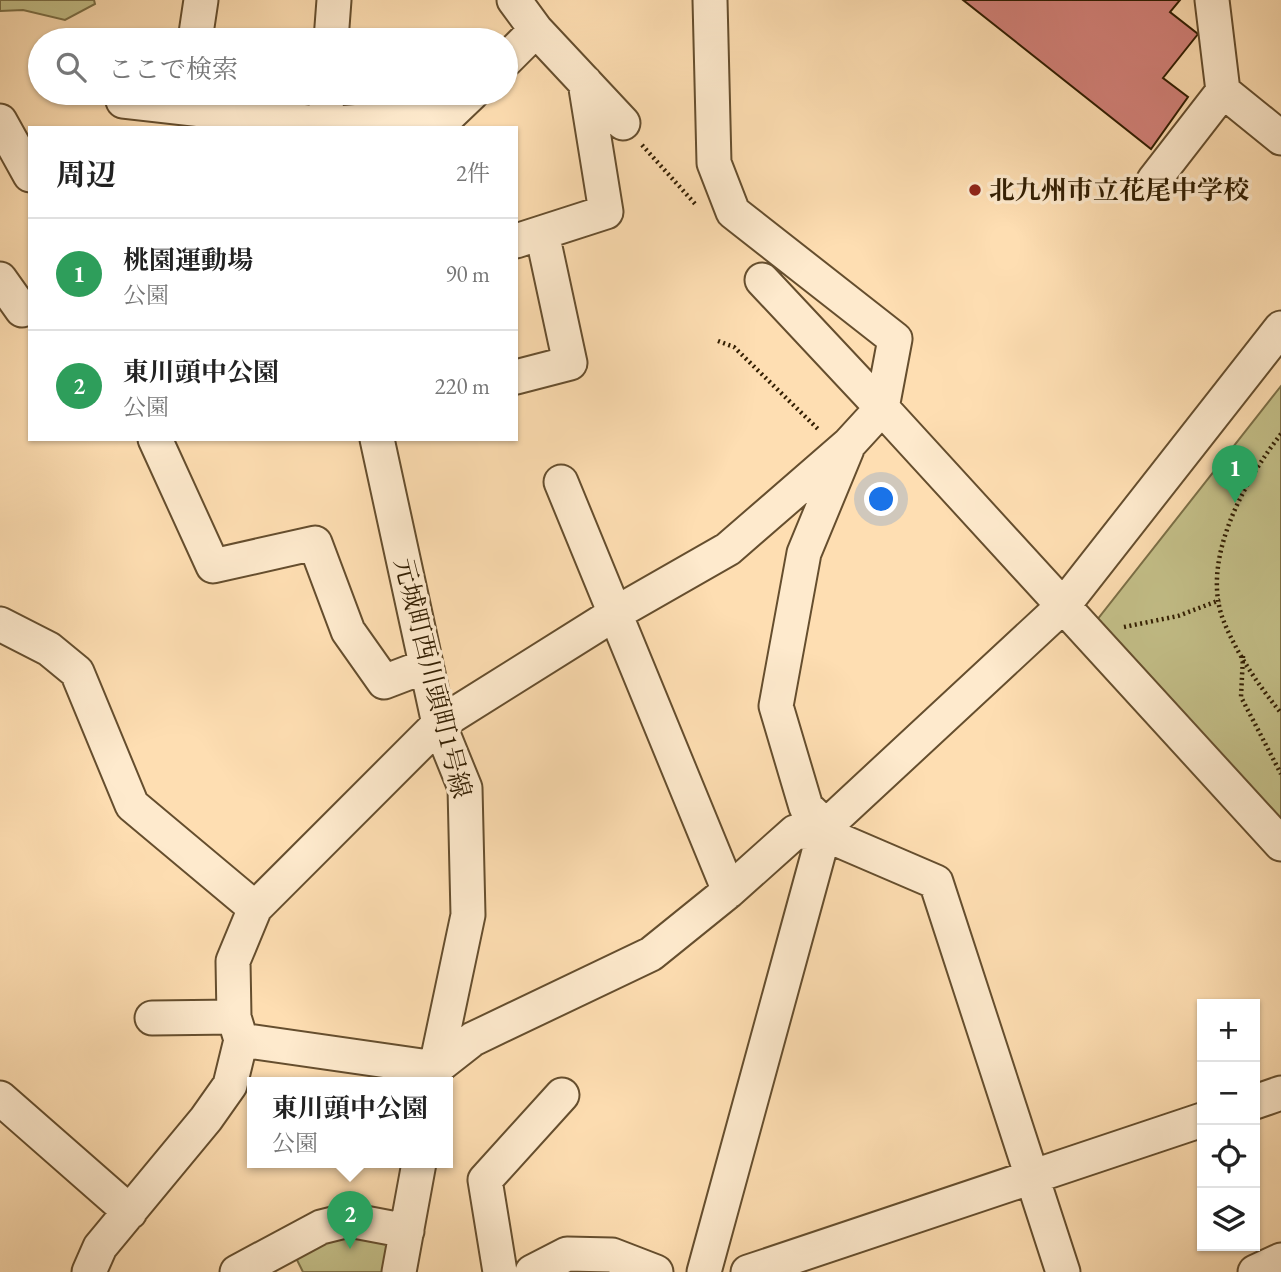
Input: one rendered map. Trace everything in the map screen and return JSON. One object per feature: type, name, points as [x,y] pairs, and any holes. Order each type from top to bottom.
[{"type":"street","points":[[197,28],[201,0]]},
{"type":"street","points":[[332,28],[334,0]]},
{"type":"street","points":[[514,0],[537,30],[623,123]]},
{"type":"street","points":[[89,1272],[100,1247],[206,1119],[230,1084],[238,1028],[233,961],[255,908],[439,724],[616,613],[728,549],[845,447],[882,408],[895,339],[733,212],[714,163],[710,0]]},
{"type":"street","points":[[1212,0],[1223,91],[1269,128]]},
{"type":"street","points":[[518,48],[537,30]]},
{"type":"street","points":[[518,376],[570,363],[529,237],[606,212],[585,82]]},
{"type":"street","points":[[1154,180],[1223,91]]},
{"type":"street","points":[[227,105],[326,115],[450,114],[459,105]]},
{"type":"street","points":[[0,121],[28,171]]},
{"type":"street","points":[[0,279],[22,310],[28,308]]},
{"type":"street","points":[[762,280],[1100,644],[1281,844]]},
{"type":"street","points":[[704,1272],[824,829],[1063,606],[1281,328]]},
{"type":"street","points":[[156,441],[212,566],[316,543],[348,631],[384,682],[426,666]]},
{"type":"street","name":"元城町西川頭町1号線","points":[[377,441],[439,724],[465,788],[468,915],[434,1075]]},
{"type":"street","points":[[845,447],[804,554],[776,706],[806,807],[824,829],[936,882],[1063,1272]]},
{"type":"street","points":[[561,482],[729,891]]},
{"type":"street","points":[[0,624],[49,649],[76,672],[132,804],[255,908]]},
{"type":"street","points":[[152,1018],[238,1028],[434,1075],[473,1039],[651,954],[729,891],[794,832],[824,829]]},
{"type":"street","points":[[1260,1100],[1281,1093]]},
{"type":"street","points":[[500,1272],[485,1180],[562,1095]]},
{"type":"street","points":[[0,1098],[130,1212]]},
{"type":"street","points":[[748,1272],[801,1264],[1031,1179],[1197,1122]]},
{"type":"street","points":[[399,1272],[418,1168]]},
{"type":"street","points":[[237,1272],[321,1227],[349,1220],[407,1231]]},
{"type":"street","points":[[532,1272],[567,1254],[612,1255],[656,1272]]},
{"type":"street","points":[[1255,1272],[1281,1260]]},
{"type":"path","points":[[623,123],[704,214]]},
{"type":"path","points":[[718,341],[733,347],[845,447]]},
{"type":"path","points":[[1281,434],[1254,468],[1228,522],[1217,579],[1223,620],[1261,689],[1281,713]]},
{"type":"path","points":[[1100,644],[1122,627],[1178,616],[1220,600]]},
{"type":"path","points":[[1243,655],[1241,697],[1281,774]]},
{"type":"shaded area","points":[[0,0],[94,0],[95,4],[65,20],[23,10],[0,11]]},
{"type":"shaded area","points":[[1281,386],[1281,825],[1097,620]]},
{"type":"shaded area","points":[[344,1230],[393,1243],[388,1272],[303,1272],[295,1256]]},
{"type":"building","points":[[963,0],[1180,0],[1170,12],[1198,34],[1163,78],[1188,97],[1151,149]]},
{"type":"place","name":"北九州市立花尾中学校","points":[[975,190]]},
{"type":"place","name":"桃園運動場","points":[[1235,503]]},
{"type":"place","name":"東川頭中公園","points":[[350,1249]]}]
